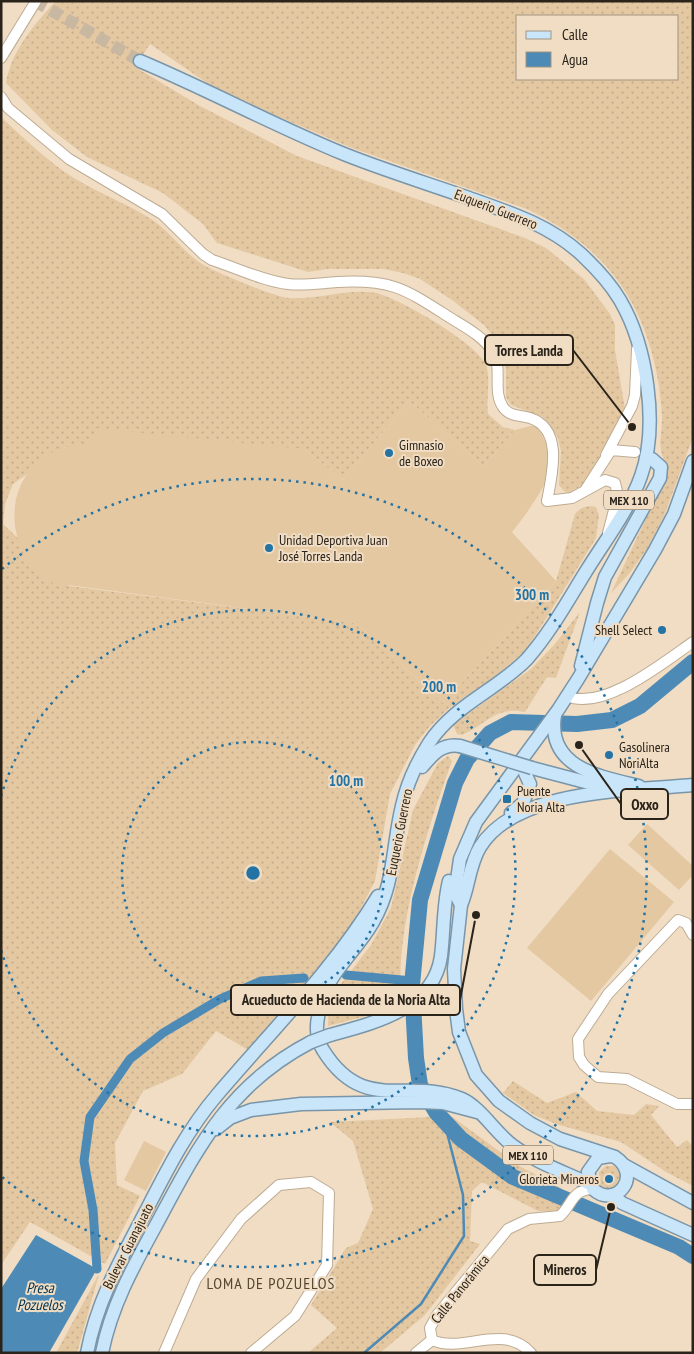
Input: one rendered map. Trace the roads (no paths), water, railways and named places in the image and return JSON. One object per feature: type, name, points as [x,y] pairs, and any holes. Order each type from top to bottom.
[{"type":"main road","name":"Euquerio Guerrero","points":[[140,61],[344,154],[514,213],[542,226],[580,253],[611,286],[621,302],[638,341],[643,358],[649,432],[644,467],[639,481],[606,539],[546,635],[525,661],[499,683],[455,713],[431,740],[409,781],[403,801],[390,883],[374,919],[363,938],[328,980],[321,996],[316,1024],[319,1042],[324,1052],[354,1082],[366,1089],[432,1092],[466,1100],[477,1112]]},
{"type":"main road","points":[[578,679],[596,603],[605,576],[660,478],[661,467],[652,459]]},
{"type":"main road","name":"MEX 110","points":[[693,461],[674,514],[655,550],[578,679],[557,712],[476,822],[460,859],[454,893],[461,905],[454,969],[459,1032],[476,1075],[514,1113],[560,1139],[615,1158],[624,1165],[693,1203]]},
{"type":"main road","points":[[557,712],[554,736],[565,755],[583,770],[595,776],[644,787]]},
{"type":"main road","points":[[403,801],[421,768],[432,755],[445,746],[460,746],[488,754],[528,770],[596,786],[658,788]]},
{"type":"main road","points":[[474,860],[474,846],[478,839],[495,822],[517,809],[528,796],[530,784],[528,770]]},
{"type":"main road","points":[[461,905],[474,860],[480,847],[516,816],[535,807],[572,797],[693,785]]},
{"type":"main road","points":[[195,1152],[218,1119],[245,1089],[280,1059],[311,1042],[370,1023],[406,1007],[421,997],[431,985],[441,958],[447,887],[452,869],[457,854],[476,822]]},
{"type":"main road","name":"Bulevar Guanajuato","points":[[87,1353],[98,1308],[110,1278],[181,1144],[216,1096],[323,975],[347,943],[385,884],[392,864]]},
{"type":"main road","points":[[195,1152],[218,1126],[240,1113],[251,1110],[301,1104],[418,1102],[443,1103],[477,1112]]},
{"type":"main road","name":"MEX 110","points":[[477,1112],[510,1144],[591,1186],[602,1195],[612,1195],[622,1203],[693,1235]]},
{"type":"main road","name":"Bulevar Guanajuato","points":[[102,1353],[110,1321],[131,1271],[195,1152]]},
{"type":"main road","points":[[591,1186],[588,1178],[590,1167],[598,1158],[610,1156]]},
{"type":"main road","points":[[612,1195],[625,1186],[627,1175],[624,1165]]},
{"type":"street","points":[[1,58],[33,3]]},
{"type":"street","points":[[1,97],[8,108],[62,154],[97,177],[162,214],[175,224],[203,254],[212,260],[290,284],[358,281],[394,285],[413,294],[469,330],[484,341],[494,354],[497,365],[499,402],[505,410],[513,415],[539,422],[546,427],[551,439],[554,462],[547,501],[572,498],[605,480],[612,480],[618,488],[618,495],[606,539]]},
{"type":"street","points":[[586,490],[634,401],[638,341]]},
{"type":"street","points":[[606,455],[615,449],[635,452]]},
{"type":"street","points":[[567,696],[590,700],[620,689],[693,642]]},
{"type":"street","points":[[693,935],[686,922],[682,919],[678,920],[608,994],[578,1039],[579,1057],[584,1065],[598,1077],[626,1079],[677,1104],[693,1104]]},
{"type":"street","points":[[164,1353],[196,1279],[241,1219],[279,1185],[311,1182],[329,1193],[327,1266],[295,1316],[251,1353]]},
{"type":"street","name":"Calle Panorámica","points":[[531,1353],[519,1343],[510,1340],[456,1348],[445,1347],[432,1340],[430,1328],[433,1321],[508,1229],[529,1219],[560,1216],[565,1212],[574,1196],[582,1189],[591,1186]]},
{"type":"street","points":[[416,1353],[432,1340]]},
{"type":"water","name":"Presa Pozuelos","points":[[36,1235],[97,1269],[49,1353],[1,1353],[1,1289]]},
{"type":"waterway","points":[[693,662],[640,706],[612,720],[577,724],[511,722],[490,733],[467,759],[455,783],[420,900],[412,985],[416,1058],[420,1085],[436,1112],[461,1139],[513,1177],[679,1247],[693,1256]]},
{"type":"waterway","points":[[346,975],[413,981]]},
{"type":"waterway","points":[[97,1269],[93,1210],[84,1161],[90,1117],[130,1059],[163,1033],[220,999],[261,981],[304,978]]},
{"type":"waterway","points":[[364,1353],[421,1304],[464,1236],[463,1195],[444,1121]]},
{"type":"tunnel","points":[[35,1],[140,61]]},
{"type":"place","name":"Torres Landa","points":[[632,427]]},
{"type":"place","name":"Gimnasio de Boxeo","points":[[389,453]]},
{"type":"place","name":"Unidad Deportiva Juan José Torres Landa","points":[[269,548]]},
{"type":"place","name":"Shell Select","points":[[662,630]]},
{"type":"place","name":"Oxxo","points":[[579,745]]},
{"type":"place","name":"Gasolinera NoriAlta","points":[[609,755]]},
{"type":"place","name":"Puente Noria Alta","points":[[507,799]]},
{"type":"place","name":"Acueducto de Hacienda de la Noria Alta","points":[[476,915]]},
{"type":"place","name":"Glorieta Mineros","points":[[609,1179]]},
{"type":"place","name":"Mineros","points":[[611,1207]]},
{"type":"district","name":"LOMA DE POZUELOS","points":[[271,1283]]}]
